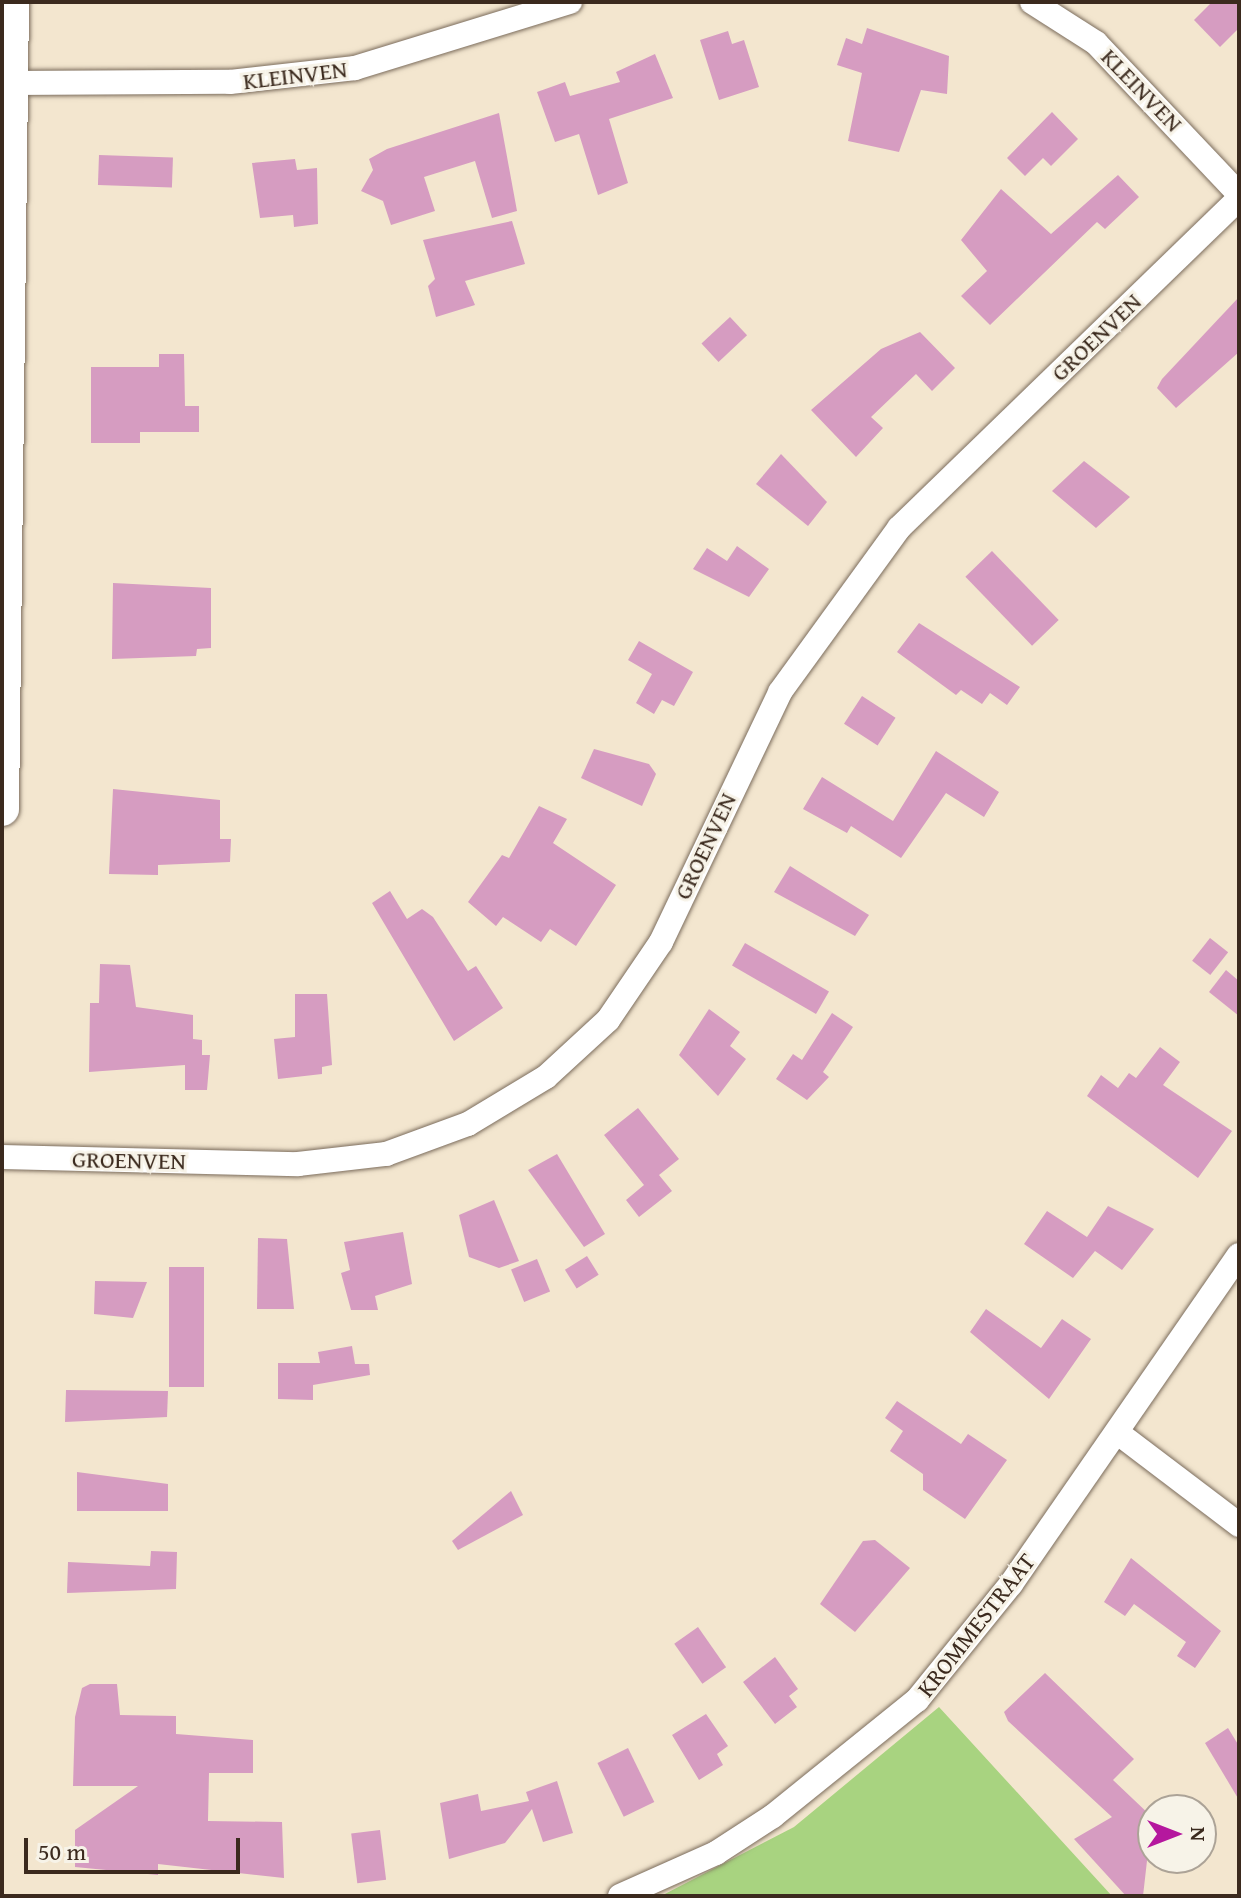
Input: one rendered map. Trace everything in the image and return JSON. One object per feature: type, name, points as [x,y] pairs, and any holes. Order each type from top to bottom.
[{"type":"street","points":[[2,809],[12,2]]},
{"type":"street","name":"KLEINVEN","points":[[10,83],[230,82],[355,68],[570,2]]},
{"type":"street","name":"KLEINVEN","points":[[1032,2],[1096,43],[1239,196]]},
{"type":"street","name":"GROENVEN","points":[[2,1157],[298,1164],[386,1154],[468,1124],[546,1077],[608,1020],[661,942],[780,692],[899,528],[1239,196]]},
{"type":"street","name":"KROMMESTRAAT","points":[[620,1896],[716,1853],[773,1816],[917,1700],[1011,1584],[1239,1255]]},
{"type":"street","points":[[1118,1433],[1239,1525]]},
{"type":"green space","points":[[939,1707],[1112,1896],[661,1896],[794,1827]]},
{"type":"building","points":[[1212,2],[1239,2],[1239,28],[1220,47],[1194,20]]},
{"type":"building","points":[[867,28],[949,56],[947,94],[921,90],[899,152],[848,141],[862,73],[837,65],[846,38],[862,44]]},
{"type":"building","points":[[728,31],[732,44],[744,40],[759,87],[719,100],[700,40]]},
{"type":"building","points":[[655,54],[673,98],[609,119],[628,183],[598,195],[579,134],[555,142],[537,92],[565,82],[570,96],[620,82],[616,72]]},
{"type":"building","points":[[1052,112],[1078,139],[1051,166],[1043,158],[1025,176],[1007,158]]},
{"type":"building","points":[[499,113],[517,211],[492,218],[475,161],[424,177],[435,211],[391,225],[383,201],[361,191],[373,170],[369,159],[387,149]]},
{"type":"building","points":[[99,155],[173,158],[172,188],[98,185]]},
{"type":"building","points":[[295,159],[297,170],[317,168],[318,224],[294,227],[293,215],[260,218],[252,163]]},
{"type":"building","points":[[1118,175],[1139,197],[1105,229],[1097,222],[990,325],[961,296],[987,271],[961,240],[1001,189],[1051,234]]},
{"type":"building","points":[[512,221],[525,264],[465,281],[475,305],[436,317],[428,286],[435,279],[423,240]]},
{"type":"building","points":[[1239,297],[1239,352],[1176,408],[1157,388],[1162,379]]},
{"type":"building","points":[[730,317],[747,335],[719,362],[701,344]]},
{"type":"building","points":[[920,332],[955,368],[932,391],[916,374],[871,417],[883,428],[856,457],[811,410],[881,349]]},
{"type":"building","points":[[159,354],[184,354],[185,406],[199,406],[199,432],[140,432],[140,443],[91,443],[91,367],[159,367]]},
{"type":"building","points":[[781,454],[827,502],[808,526],[756,484]]},
{"type":"building","points":[[1084,461],[1130,497],[1096,528],[1052,491]]},
{"type":"building","points":[[737,546],[769,569],[749,597],[693,569],[707,548],[727,561]]},
{"type":"building","points":[[992,551],[1059,620],[1032,646],[965,577]]},
{"type":"building","points":[[113,583],[211,588],[211,648],[197,649],[196,656],[112,659]]},
{"type":"building","points":[[919,623],[1020,687],[1007,705],[990,693],[982,704],[961,690],[956,695],[897,652]]},
{"type":"building","points":[[639,641],[693,672],[674,706],[662,700],[654,714],[636,703],[652,674],[628,660]]},
{"type":"building","points":[[862,696],[896,718],[878,745],[844,724]]},
{"type":"building","points":[[594,749],[649,764],[656,774],[642,806],[581,778]]},
{"type":"building","points":[[936,751],[999,792],[984,817],[946,793],[901,858],[851,826],[847,833],[803,809],[822,777],[893,821]]},
{"type":"building","points":[[113,789],[220,800],[220,839],[231,839],[230,862],[158,865],[158,875],[109,874]]},
{"type":"building","points":[[539,806],[567,819],[553,843],[616,885],[576,946],[550,929],[541,942],[503,917],[496,926],[468,902],[502,855],[509,858]]},
{"type":"building","points":[[790,866],[869,915],[855,936],[774,892]]},
{"type":"building","points":[[390,891],[407,919],[422,909],[433,917],[468,971],[476,966],[503,1008],[454,1041],[372,903]]},
{"type":"building","points":[[1210,938],[1228,952],[1210,975],[1192,961]]},
{"type":"building","points":[[745,943],[829,992],[816,1014],[732,966]]},
{"type":"building","points":[[100,964],[130,965],[136,1007],[193,1015],[193,1039],[202,1040],[202,1055],[210,1055],[207,1090],[185,1090],[185,1065],[89,1072],[90,1003],[99,1003]]},
{"type":"building","points":[[1226,970],[1239,981],[1239,1016],[1209,992]]},
{"type":"building","points":[[295,994],[327,994],[332,1065],[322,1067],[322,1074],[278,1079],[274,1039],[295,1037]]},
{"type":"building","points":[[709,1009],[740,1032],[730,1046],[746,1059],[718,1096],[679,1055]]},
{"type":"building","points":[[832,1013],[853,1027],[823,1072],[829,1077],[807,1100],[776,1079],[793,1054],[802,1060]]},
{"type":"building","points":[[1160,1047],[1180,1062],[1163,1085],[1232,1131],[1198,1178],[1087,1096],[1101,1075],[1118,1088],[1129,1073],[1136,1078]]},
{"type":"building","points":[[638,1108],[679,1159],[659,1175],[672,1191],[639,1217],[626,1200],[644,1185],[604,1135]]},
{"type":"building","points":[[557,1154],[605,1234],[584,1247],[528,1170]]},
{"type":"building","points":[[494,1200],[519,1261],[499,1268],[469,1257],[459,1215]]},
{"type":"building","points":[[1108,1206],[1154,1229],[1122,1270],[1095,1251],[1073,1278],[1024,1244],[1047,1211],[1087,1237]]},
{"type":"building","points":[[403,1232],[412,1284],[375,1296],[378,1310],[351,1310],[341,1273],[350,1270],[344,1242]]},
{"type":"building","points":[[258,1238],[287,1239],[294,1309],[257,1309]]},
{"type":"building","points":[[587,1256],[599,1275],[577,1288],[565,1270]]},
{"type":"building","points":[[537,1259],[550,1291],[524,1302],[511,1269]]},
{"type":"building","points":[[169,1267],[204,1267],[204,1387],[169,1387]]},
{"type":"building","points":[[95,1281],[147,1282],[133,1318],[94,1314]]},
{"type":"building","points":[[986,1309],[1041,1348],[1062,1319],[1091,1339],[1049,1399],[970,1332]]},
{"type":"building","points":[[352,1346],[355,1364],[369,1364],[370,1375],[313,1385],[313,1400],[278,1399],[278,1363],[320,1363],[318,1352]]},
{"type":"building","points":[[66,1390],[168,1391],[167,1417],[65,1422]]},
{"type":"building","points":[[897,1401],[961,1444],[968,1434],[1007,1460],[965,1519],[923,1490],[923,1474],[890,1451],[903,1431],[885,1418]]},
{"type":"building","points":[[77,1472],[168,1484],[168,1511],[77,1511]]},
{"type":"building","points":[[511,1491],[523,1515],[458,1550],[452,1541]]},
{"type":"building","points":[[875,1540],[910,1568],[855,1632],[820,1604],[863,1541]]},
{"type":"building","points":[[151,1551],[177,1552],[176,1589],[67,1593],[68,1562],[150,1566]]},
{"type":"building","points":[[1131,1558],[1221,1631],[1195,1668],[1177,1656],[1186,1642],[1134,1604],[1125,1616],[1104,1602]]},
{"type":"building","points":[[698,1627],[726,1667],[702,1684],[674,1644]]},
{"type":"building","points":[[775,1657],[798,1689],[789,1696],[797,1707],[775,1724],[743,1682]]},
{"type":"building","points":[[1045,1673],[1134,1759],[1113,1780],[1137,1803],[1137,1874],[1146,1874],[1143,1896],[1126,1896],[1074,1839],[1112,1817],[1008,1721],[1004,1712]]},
{"type":"building","points":[[90,1684],[117,1684],[120,1715],[176,1716],[176,1734],[253,1740],[253,1773],[209,1773],[208,1821],[282,1822],[284,1878],[158,1864],[158,1875],[75,1867],[75,1830],[138,1786],[73,1786],[75,1717],[82,1688]]},
{"type":"building","points":[[706,1714],[728,1746],[717,1754],[723,1765],[699,1780],[672,1735]]},
{"type":"building","points":[[1228,1728],[1239,1746],[1239,1800],[1205,1743]]},
{"type":"building","points":[[628,1748],[654,1802],[624,1817],[597,1763]]},
{"type":"building","points":[[557,1781],[573,1833],[543,1842],[532,1809],[505,1843],[449,1859],[440,1803],[478,1794],[481,1811],[529,1801],[526,1792]]},
{"type":"building","points":[[380,1830],[386,1880],[357,1883],[351,1834]]}]
